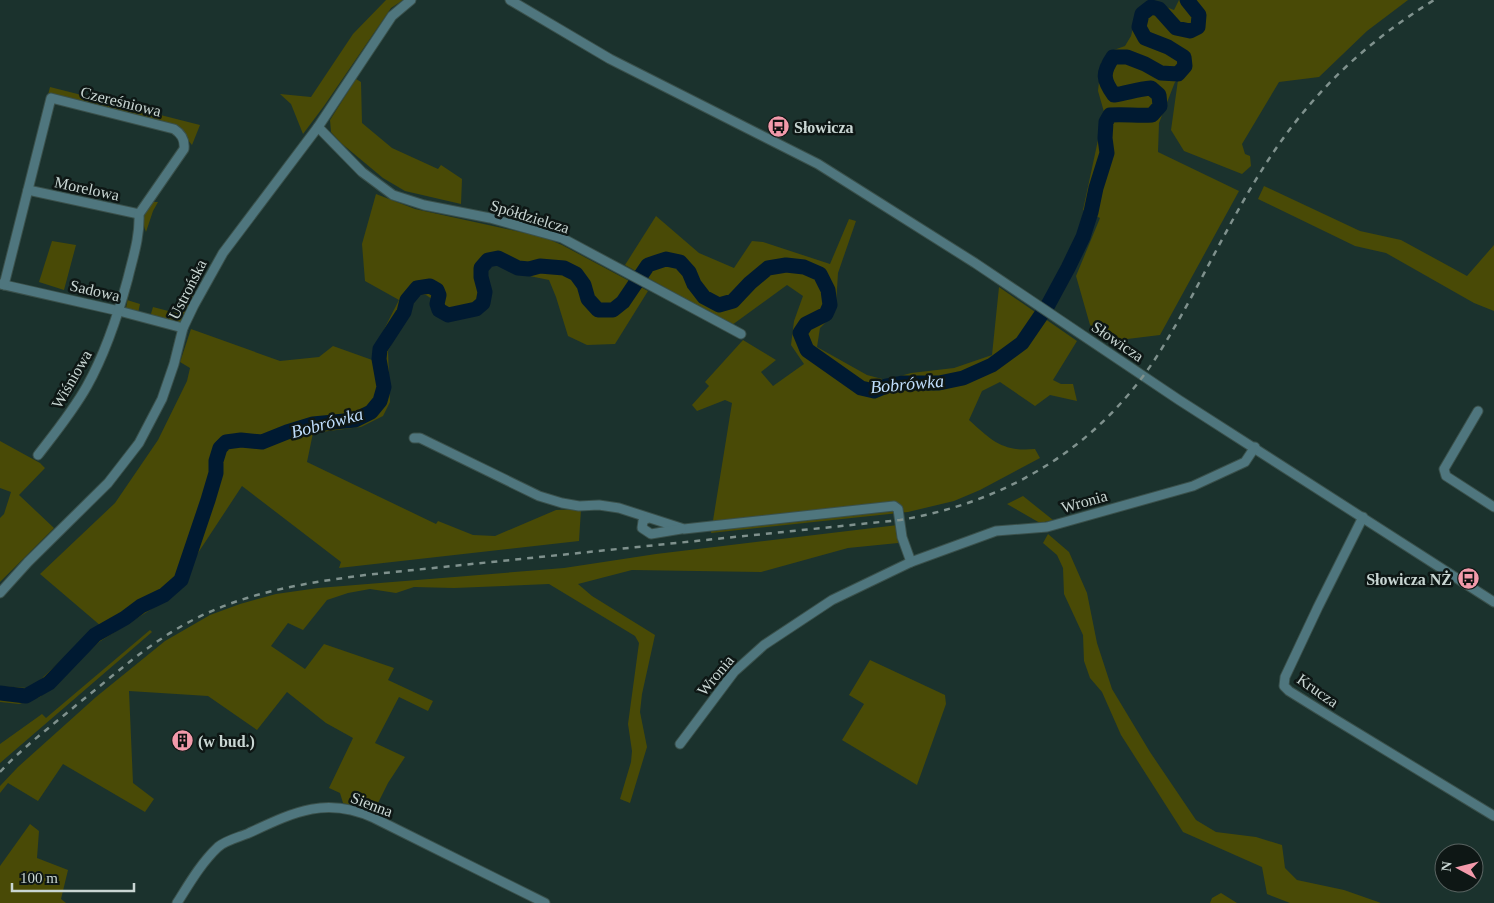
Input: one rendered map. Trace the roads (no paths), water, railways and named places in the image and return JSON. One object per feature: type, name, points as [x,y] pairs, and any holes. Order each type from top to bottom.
[{"type":"street","name":"Ustrońska","points":[[0,593],[28,562],[108,483],[139,443],[162,399],[174,364],[183,328],[194,304],[223,253],[318,127],[392,16],[411,0]]},
{"type":"street","name":"Słowicza","points":[[510,0],[610,59],[818,164],[975,263],[1179,400],[1493,598]]},
{"type":"street","name":"Czereśniowa","points":[[2,284],[51,98],[180,133],[185,144],[184,149],[139,214]]},
{"type":"street","name":"Spółdzielcza","points":[[318,127],[362,172],[393,195],[424,205],[490,218],[562,238],[741,334]]},
{"type":"street","name":"Morelowa","points":[[28,190],[139,214]]},
{"type":"street","points":[[119,311],[137,243],[139,214]]},
{"type":"street","name":"Sadowa","points":[[2,284],[183,328]]},
{"type":"street","name":"Wiśniowa","points":[[38,455],[70,413],[88,385],[105,350],[119,311]]},
{"type":"street","points":[[1478,411],[1444,469],[1446,476],[1494,507]]},
{"type":"street","points":[[414,438],[420,438],[538,496],[579,506],[610,506],[684,529]]},
{"type":"street","name":"Wronia","points":[[680,744],[734,672],[764,645],[832,600],[911,562],[996,532],[1047,527],[1193,486],[1245,462],[1255,447]]},
{"type":"street","points":[[648,518],[643,521],[642,528],[651,534],[894,506],[898,509],[902,537],[911,562]]},
{"type":"street","name":"Krucza","points":[[1363,517],[1285,677],[1284,686],[1318,709],[1494,816]]},
{"type":"street","name":"Sienna","points":[[177,903],[199,868],[220,846],[274,820],[309,809],[339,807],[357,811],[374,818],[545,903]]},
{"type":"waterway","name":"Bobrówka","points":[[0,693],[26,696],[49,683],[95,635],[125,618],[141,606],[164,595],[181,580],[216,473],[216,461],[220,448],[226,442],[241,440],[262,442],[313,424],[355,420],[371,412],[380,401],[384,387],[379,359],[380,349],[404,312],[407,300],[417,288],[430,286],[437,290],[439,295],[437,304],[439,310],[448,315],[476,309],[483,303],[485,292],[481,268],[488,260],[498,258],[518,268],[529,269],[540,266],[564,268],[576,274],[584,285],[588,299],[598,310],[613,310],[623,302],[648,265],[666,259],[680,262],[689,272],[694,284],[704,297],[719,305],[733,301],[768,268],[786,265],[804,267],[820,274],[828,290],[830,305],[826,314],[806,324],[800,333],[807,350],[861,388],[874,391],[886,386],[902,383],[939,383],[963,378],[992,365],[1022,343],[1048,305],[1083,237],[1107,153],[1105,138],[1106,122],[1110,115],[1152,115],[1160,106],[1159,95],[1151,88],[1114,95],[1105,76],[1109,63],[1113,57],[1127,57],[1161,73],[1178,74],[1185,66],[1184,57],[1168,47],[1145,38],[1139,27],[1142,14],[1151,7],[1159,9],[1176,28],[1190,31],[1198,27],[1199,15],[1187,0]]},
{"type":"railway","points":[[0,772],[39,736],[150,646],[185,624],[233,602],[284,588],[365,575],[900,520],[940,511],[978,499],[1014,484],[1048,465],[1080,442],[1109,416],[1135,386],[1159,353],[1189,302],[1245,197],[1293,125],[1348,65],[1389,31],[1434,0]]},
{"type":"place","name":"Słowicza","points":[[778,127]]},
{"type":"place","name":"Słowicza NŻ","points":[[1468,579]]},
{"type":"place","name":"(w bud.)","points":[[182,741]]}]
